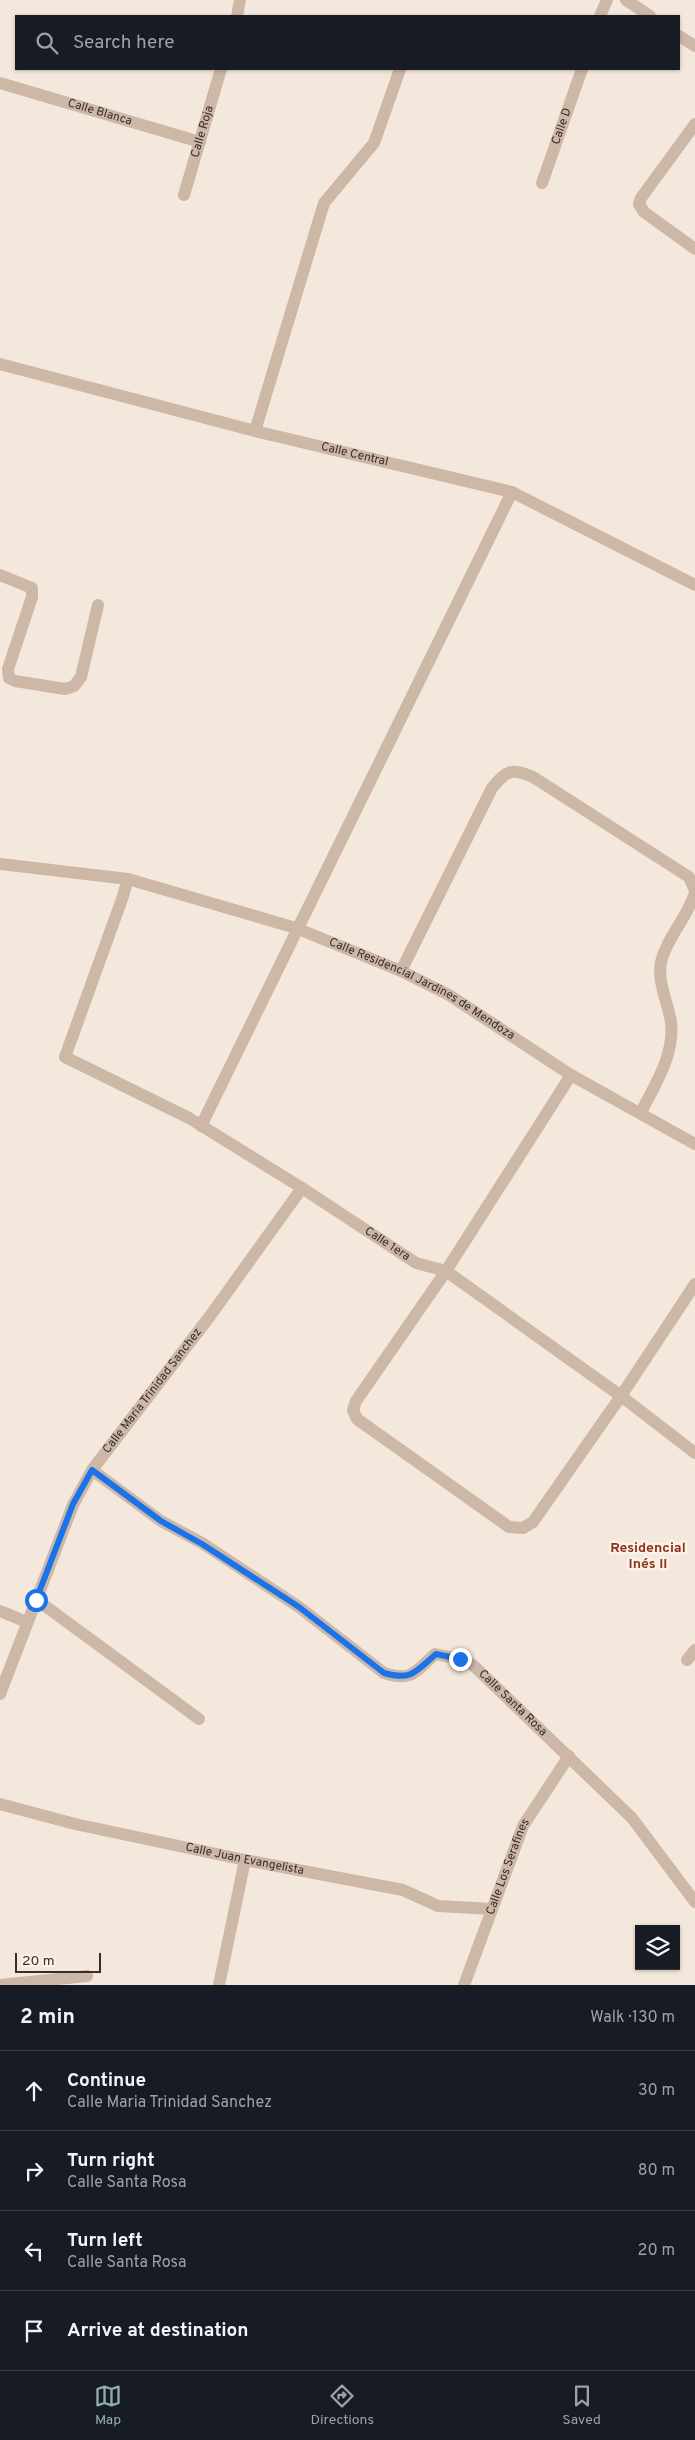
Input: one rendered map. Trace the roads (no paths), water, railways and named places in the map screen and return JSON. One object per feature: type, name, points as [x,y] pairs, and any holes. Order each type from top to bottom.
[{"type":"street","points":[[237,15],[240,0]]},
{"type":"street","points":[[600,15],[607,0]]},
{"type":"street","points":[[626,0],[648,15]]},
{"type":"street","points":[[680,37],[695,46]]},
{"type":"street","name":"Calle Roja","points":[[184,195],[221,70]]},
{"type":"street","points":[[255,431],[324,204],[374,143],[400,70]]},
{"type":"street","name":"Calle D","points":[[542,183],[582,70]]},
{"type":"street","name":"Calle Blanca","points":[[0,83],[200,142]]},
{"type":"street","points":[[695,124],[641,198],[639,204],[644,212],[695,249]]},
{"type":"street","name":"Calle Central","points":[[0,364],[255,431],[512,492],[695,584]]},
{"type":"street","points":[[201,1126],[296,928],[512,492]]},
{"type":"street","points":[[0,575],[32,588],[32,596],[8,669],[9,678],[15,681],[65,689],[74,686],[81,677],[98,604]]},
{"type":"street","points":[[400,971],[492,788],[504,774],[518,771],[533,777],[689,878],[695,892],[690,909],[666,947],[661,963],[660,979],[671,1024],[670,1044],[658,1080],[641,1112]]},
{"type":"street","name":"Calle Residencial Jardines de Mendoza","points":[[0,864],[128,879],[296,928],[400,971],[449,995],[571,1075],[641,1112],[695,1144]]},
{"type":"street","name":"Calle 1era","points":[[128,879],[65,1057],[201,1126],[302,1188],[416,1263],[446,1271],[621,1396],[695,1453]]},
{"type":"street","points":[[571,1075],[446,1271],[356,1401],[353,1410],[357,1419],[509,1527],[523,1528],[534,1522],[695,1284]]},
{"type":"street","name":"Calle Maria Trinidad Sanchez","points":[[0,1694],[73,1504],[92,1470],[210,1316],[302,1188]]},
{"type":"street","name":"Calle Santa Rosa","points":[[92,1470],[161,1521],[202,1544],[299,1607],[384,1673],[397,1677],[411,1676],[436,1654],[460,1659],[472,1665],[632,1818],[695,1902]]},
{"type":"street","points":[[36,1600],[199,1719]]},
{"type":"street","points":[[0,1611],[27,1622]]},
{"type":"street","name":"Calle Los Serafines","points":[[464,1985],[522,1826],[569,1756]]},
{"type":"street","name":"Calle Juan Evangelista","points":[[0,1804],[75,1824],[246,1860],[403,1890],[438,1906],[491,1909]]},
{"type":"street","points":[[219,1985],[246,1860]]},
{"type":"street","points":[[0,1985],[87,1976]]},
{"type":"district","name":"Residencial Inés II","points":[[648,1556]]}]
